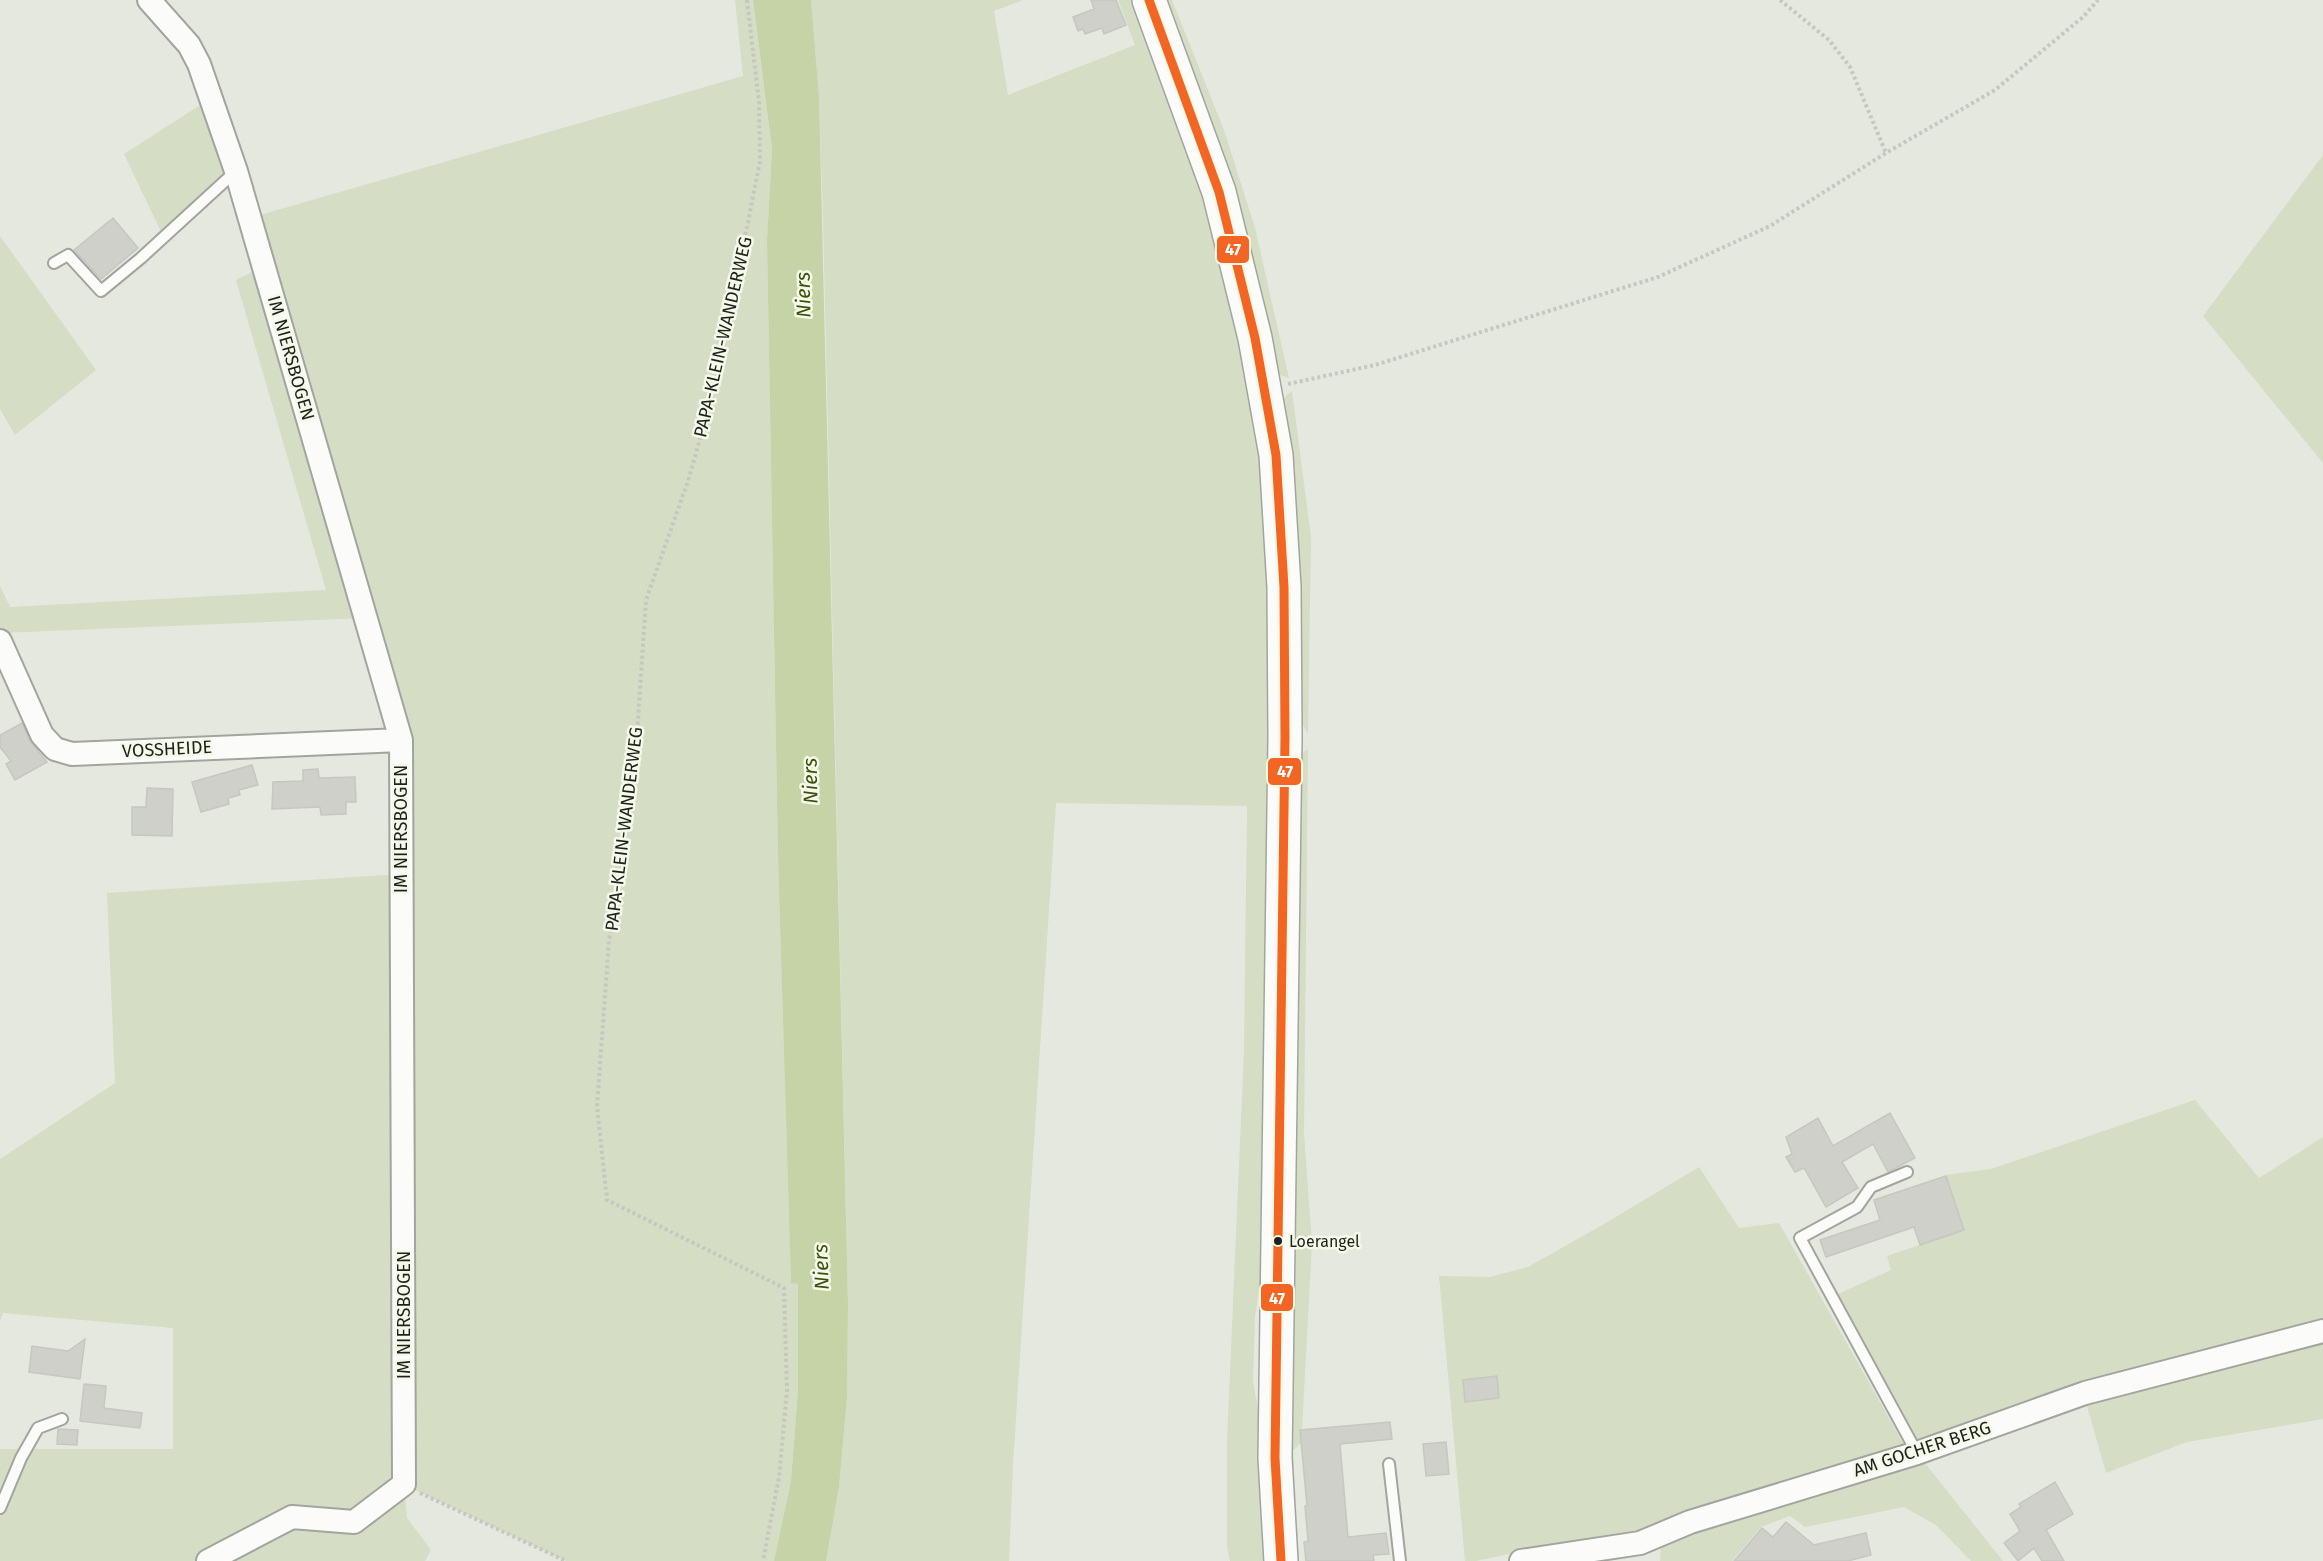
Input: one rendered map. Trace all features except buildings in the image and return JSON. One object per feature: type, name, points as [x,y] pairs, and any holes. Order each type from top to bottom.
[{"type":"main road","points":[[1149,0],[1219,192],[1266,389],[1276,455],[1284,587],[1285,737],[1275,1458],[1281,1561]]},
{"type":"street","name":"IM NIERSBOGEN","points":[[150,0],[189,45],[199,63],[236,171],[401,740],[404,1484]]},
{"type":"street","name":"VOSSHEIDE","points":[[0,641],[42,735],[55,748],[72,754],[401,740]]},
{"type":"street","name":"AM GOCHER BERG","points":[[1521,1561],[1640,1543],[1690,1522],[1917,1453],[2085,1393],[2323,1331]]},
{"type":"street","points":[[208,1561],[292,1517],[354,1522],[404,1484]]},
{"type":"lane","points":[[54,263],[68,255],[101,291],[141,258],[236,171]]},
{"type":"lane","points":[[1907,1172],[1871,1187],[1857,1207],[1800,1238],[1917,1453]]},
{"type":"lane","points":[[0,1508],[21,1458],[38,1428],[62,1419]]},
{"type":"lane","points":[[1389,1464],[1400,1561]]},
{"type":"path","name":"PAPA-KLEIN-WANDERWEG","points":[[747,0],[759,102],[760,161],[717,379],[688,480],[646,600],[634,779],[609,941],[597,1106],[607,1200],[784,1288],[787,1391],[779,1477],[763,1561]]},
{"type":"path","points":[[1780,0],[1829,40],[1850,67],[1886,153]]},
{"type":"path","points":[[1266,389],[1375,365],[1658,277],[1770,226],[1886,153],[1995,90],[2083,17],[2098,0]]},
{"type":"path","points":[[404,1484],[566,1561]]},
{"type":"shaded area","points":[[735,0],[753,0],[772,149],[767,240],[778,857],[791,1282],[798,1284],[798,1390],[791,1481],[774,1561],[566,1561],[404,1485],[407,1518],[431,1550],[425,1561],[0,1561],[0,1449],[173,1449],[173,1328],[3,1313],[0,1321],[0,1159],[115,1083],[107,893],[401,874],[401,740],[365,618],[0,633],[0,586],[10,607],[326,590],[236,280],[264,266],[250,218],[743,76]]},
{"type":"shaded area","points":[[811,0],[1023,0],[994,11],[1008,95],[1135,45],[1118,0],[1134,0],[1205,192],[1258,422],[1270,537],[1272,671],[1262,1272],[1255,1317],[1253,1381],[1261,1426],[1269,1561],[1230,1561],[1227,1547],[1227,1440],[1244,1051],[1247,806],[1056,803],[1013,1464],[1009,1561],[826,1561],[839,1487],[847,1398],[848,1303],[823,219],[819,96]]},
{"type":"shaded area","points":[[1160,0],[1172,0],[1224,130],[1255,228],[1289,378],[1274,373]]},
{"type":"shaded area","points":[[211,98],[236,171],[164,238],[124,154]]},
{"type":"shaded area","points":[[2323,155],[2323,463],[2203,316]]},
{"type":"shaded area","points":[[0,236],[96,370],[15,435],[0,409]]},
{"type":"shaded area","points":[[1292,391],[1311,537],[1308,734],[1297,714],[1279,402]]},
{"type":"shaded area","points":[[1308,749],[1304,1134],[1312,1244],[1301,1443],[1293,1450],[1299,1561],[1292,1561],[1286,1339],[1294,1279],[1295,1239],[1288,1180],[1296,757]]},
{"type":"shaded area","points":[[2195,1100],[2259,1178],[2323,1137],[2323,1326],[1920,1446],[1838,1294],[1891,1270],[1887,1256],[1964,1230],[1946,1175],[1991,1169]]},
{"type":"shaded area","points":[[1699,1167],[1739,1228],[1779,1223],[1907,1450],[1609,1543],[1465,1561],[1439,1276],[1490,1277],[1528,1267]]},
{"type":"shaded area","points":[[2323,1337],[2323,1419],[2187,1442],[2106,1473],[2085,1399]]},
{"type":"shaded area","points":[[1920,1457],[2003,1561],[1971,1561],[1936,1525],[1904,1507],[1805,1527],[1790,1516],[1761,1527],[1732,1561],[1660,1561],[1661,1544],[1690,1529]]},
{"type":"water","name":"Niers","points":[[753,0],[811,0],[819,96],[848,1303],[847,1398],[839,1487],[826,1561],[774,1561],[791,1481],[798,1390],[798,1284],[791,1283],[778,857],[767,240],[772,149]]},
{"type":"transit line","name":"47","points":[[1149,0],[1219,192],[1255,338],[1276,455],[1284,587],[1285,737],[1275,1458],[1281,1561]]},
{"type":"place","name":"Loerangel","points":[[1278,1241]]}]
